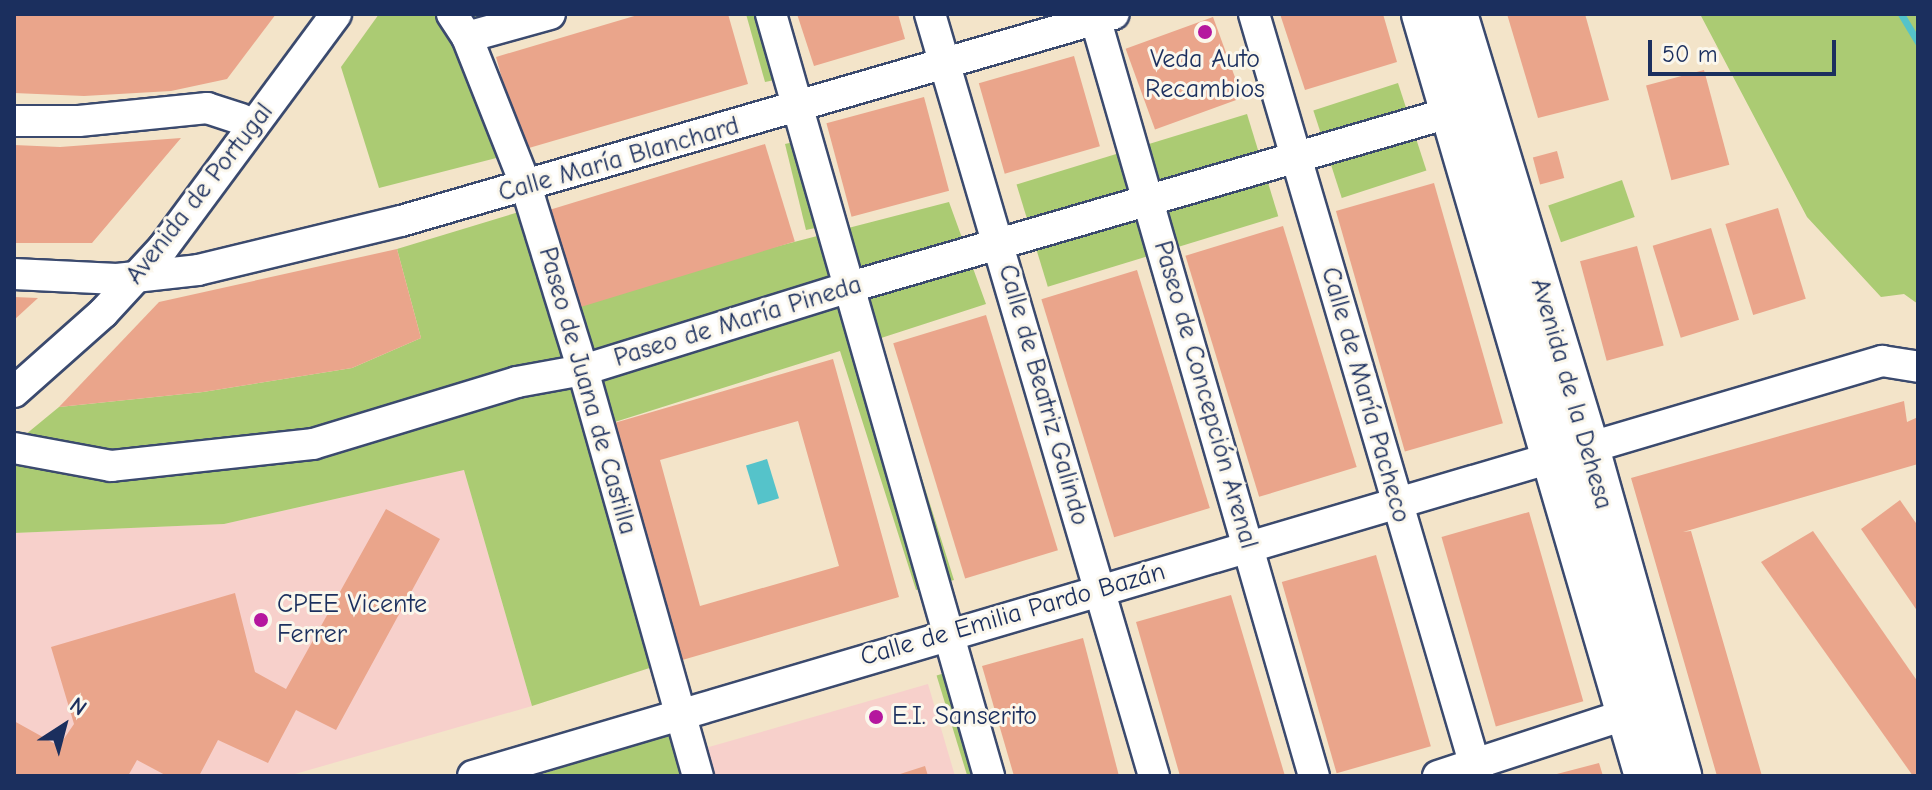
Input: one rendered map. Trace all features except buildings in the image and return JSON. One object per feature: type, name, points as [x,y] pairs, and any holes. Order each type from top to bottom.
[{"type":"main road","name":"Avenida de la Dehesa","points":[[1423,14],[1452,112],[1680,776]]},
{"type":"main road","name":"Avenida de la Dehesa","points":[[1456,14],[1571,452],[1628,714],[1646,776]]},
{"type":"street","name":"Avenida de Portugal","points":[[14,373],[128,278],[149,242],[318,14]]},
{"type":"street","name":"Avenida de Portugal","points":[[14,392],[128,278],[336,14]]},
{"type":"street","points":[[459,26],[550,14]]},
{"type":"street","points":[[771,14],[989,776]]},
{"type":"street","name":"Calle de Beatriz Galindo","points":[[930,14],[1154,776]]},
{"type":"street","name":"Calle de María Pacheco","points":[[1254,14],[1476,771]]},
{"type":"street","name":"Calle María Blanchard","points":[[14,274],[128,278],[212,267],[401,221],[526,186],[797,109],[1102,16]]},
{"type":"street","name":"Paseo de Concepción Arenal","points":[[1102,16],[1148,199],[1314,776]]},
{"type":"street","name":"Paseo de Juana de Castilla","points":[[459,26],[526,186],[583,370],[698,776]]},
{"type":"street","points":[[14,121],[79,121],[207,108],[241,119]]},
{"type":"street","name":"Paseo de María Pineda","points":[[14,448],[111,466],[313,444],[517,382],[583,370],[847,288],[1452,112]]},
{"type":"street","name":"Calle de Emilia Pardo Bazán","points":[[473,776],[1882,361],[1918,367]]},
{"type":"street","points":[[1438,776],[1476,771],[1628,714]]},
{"type":"shaded area","name":"CPEE Vicente Ferrer","points":[[464,470],[532,706],[288,776],[14,776],[14,533],[224,524]]},
{"type":"shaded area","name":"E.I. Sanserito","points":[[928,684],[955,776],[709,776],[702,749]]},
{"type":"green space","points":[[379,14],[480,14],[520,152],[379,188],[341,67]]},
{"type":"green space","points":[[746,14],[786,14],[804,74],[765,82]]},
{"type":"green space","points":[[1700,14],[1918,14],[1918,304],[1904,294],[1881,297],[1807,217]]},
{"type":"green space","points":[[1398,83],[1426,170],[1342,198],[1313,111]]},
{"type":"green space","points":[[1247,114],[1278,216],[1048,287],[1017,184]]},
{"type":"green space","points":[[820,136],[847,221],[806,230],[785,144]]},
{"type":"green space","points":[[1622,180],[1635,217],[1561,242],[1548,205]]},
{"type":"green space","points":[[949,202],[986,304],[878,339],[954,580],[916,590],[840,351],[599,427],[665,663],[532,706],[464,470],[224,524],[14,533],[14,444],[59,407],[203,392],[352,368],[421,338],[397,249],[532,208],[562,302]]},
{"type":"green space","points":[[971,665],[1005,776],[967,776],[937,676]]},
{"type":"green space","points":[[678,730],[690,776],[536,776]]},
{"type":"water","points":[[767,459],[779,498],[758,505],[746,465]]},
{"type":"waterway","points":[[1901,14],[1918,42]]},
{"type":"place","name":"Veda Auto Recambios","points":[[1205,32]]},
{"type":"place","name":"CPEE Vicente Ferrer","points":[[261,620]]},
{"type":"place","name":"E.I. Sanserito","points":[[876,717]]}]
